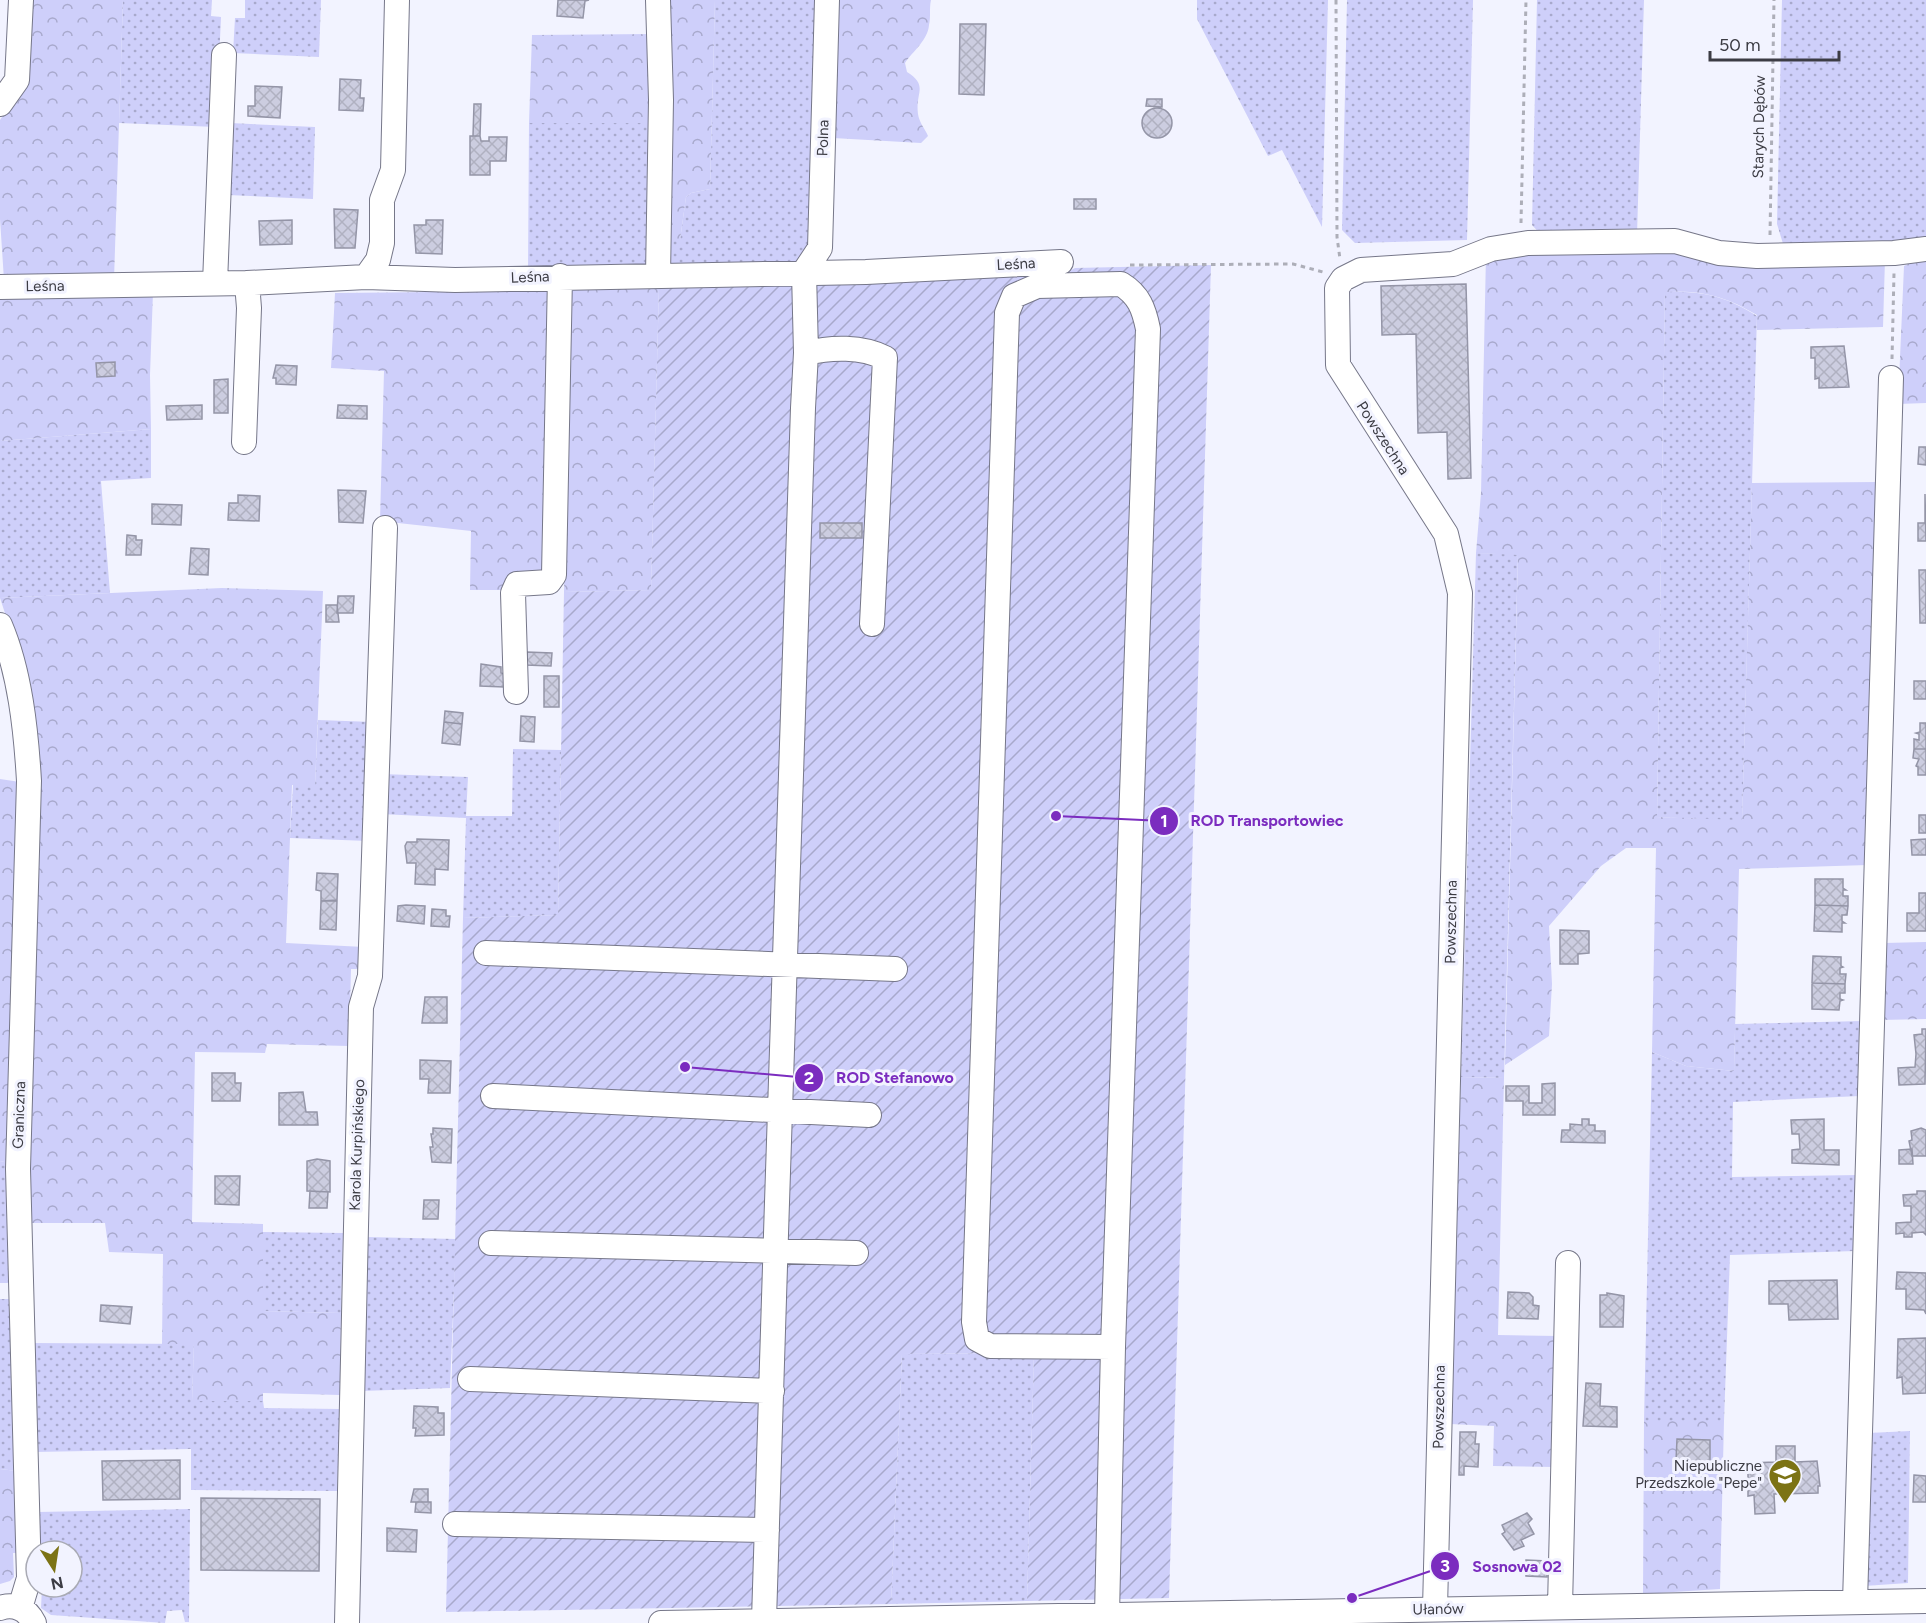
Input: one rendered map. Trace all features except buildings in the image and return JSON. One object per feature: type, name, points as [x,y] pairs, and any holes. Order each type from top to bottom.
[{"type":"street","points":[[0,104],[17,80],[21,0]]},
{"type":"street","points":[[366,277],[378,260],[382,243],[382,200],[393,170],[397,0]]},
{"type":"street","points":[[658,0],[661,100],[658,275]]},
{"type":"street","name":"Polna","points":[[804,272],[820,248],[827,0]]},
{"type":"street","points":[[215,283],[225,56]]},
{"type":"street","points":[[1346,276],[1361,270],[1453,264],[1491,249],[1513,245],[1675,241],[1719,253],[1757,256],[1894,253],[1926,249]]},
{"type":"street","name":"Leśna","points":[[0,287],[247,283],[366,277],[455,280],[560,276],[866,272],[1061,262]]},
{"type":"street","points":[[764,1620],[777,1252],[782,965],[806,353],[804,272]]},
{"type":"street","points":[[516,692],[513,593],[517,584],[549,582],[554,575],[560,276]]},
{"type":"street","name":"Powszechna","points":[[1346,276],[1337,288],[1338,365],[1446,534],[1460,593],[1446,1613]]},
{"type":"street","points":[[244,442],[249,308],[247,283]]},
{"type":"street","points":[[1107,1615],[1113,1347],[1148,329],[1140,301],[1132,290],[1121,284],[1037,286],[1014,296],[1008,313],[974,1322],[977,1340],[990,1346],[1113,1347]]},
{"type":"street","points":[[806,353],[828,348],[874,352],[885,358],[872,624]]},
{"type":"street","points":[[1854,1602],[1891,378]]},
{"type":"street","name":"Karola Kurpińskiego","points":[[347,1623],[361,1007],[370,976],[385,528]]},
{"type":"street","name":"Graniczna","points":[[0,625],[18,692],[26,741],[29,781],[18,1169],[29,1578],[19,1613]]},
{"type":"street","points":[[486,953],[895,969]]},
{"type":"street","points":[[493,1096],[869,1115]]},
{"type":"street","points":[[491,1243],[856,1253]]},
{"type":"street","points":[[1560,1607],[1568,1263]]},
{"type":"street","points":[[470,1379],[772,1390]]},
{"type":"street","points":[[455,1524],[767,1530]]},
{"type":"street","name":"Ułanów","points":[[661,1623],[1107,1615],[1202,1618],[1446,1613],[1560,1607],[1854,1602],[1890,1612],[1926,1601]]},
{"type":"path","points":[[1336,0],[1337,237],[1340,261],[1346,276]]},
{"type":"path","points":[[1513,245],[1521,223],[1526,0]]},
{"type":"path","name":"Starych Dębów","points":[[1774,0],[1768,230],[1777,254]]},
{"type":"path","points":[[1891,378],[1894,253]]},
{"type":"path","points":[[1129,265],[1293,264],[1346,276]]},
{"type":"green space","points":[[29,0],[123,0],[114,280],[4,280],[0,219],[0,120],[26,82]]},
{"type":"green space","points":[[123,0],[212,0],[211,16],[221,17],[216,127],[119,123]]},
{"type":"green space","points":[[245,0],[321,0],[319,57],[233,53],[235,18],[245,18]]},
{"type":"green space","points":[[669,0],[715,0],[710,189],[691,193],[686,197],[680,240],[666,240]]},
{"type":"green space","points":[[715,0],[816,0],[809,249],[792,265],[661,269],[666,240],[680,240],[686,197],[691,193],[710,189]]},
{"type":"green space","points":[[838,0],[931,0],[930,22],[926,36],[905,63],[907,72],[918,81],[920,90],[918,114],[928,136],[921,143],[833,138]]},
{"type":"green space","points":[[1197,0],[1328,0],[1322,227],[1282,150],[1268,156],[1197,19]]},
{"type":"green space","points":[[1347,0],[1473,0],[1467,240],[1355,243],[1342,230]]},
{"type":"green space","points":[[1537,0],[1644,0],[1637,235],[1544,238],[1532,225]]},
{"type":"green space","points":[[1782,0],[1926,0],[1926,243],[1784,247],[1777,224]]},
{"type":"green space","points":[[652,34],[649,123],[529,123],[532,35]]},
{"type":"green space","points":[[230,123],[315,127],[313,199],[228,195]]},
{"type":"green space","points":[[529,123],[657,123],[655,271],[528,273]]},
{"type":"green space","points":[[1686,250],[1885,259],[1883,327],[1757,330],[1757,315],[1735,303],[1702,293],[1665,292],[1657,817],[1742,820],[1752,483],[1879,482],[1868,865],[1739,869],[1734,1071],[1686,1066],[1652,1052],[1656,848],[1626,848],[1601,866],[1549,926],[1552,984],[1549,1036],[1505,1065],[1518,555],[1476,553],[1481,493],[1486,254]]},
{"type":"green space","points":[[1926,255],[1926,403],[1898,404],[1904,266]]},
{"type":"green space","points":[[1211,265],[1169,1598],[1027,1601],[1034,1353],[902,1354],[891,1604],[446,1612],[463,918],[558,915],[564,592],[651,590],[659,287],[1054,267],[1066,273],[1075,268]]},
{"type":"green space","points":[[659,287],[651,590],[564,592],[570,290]]},
{"type":"green space","points":[[546,291],[555,300],[549,568],[541,576],[509,575],[508,590],[470,590],[471,531],[380,521],[384,371],[331,368],[335,293]]},
{"type":"green space","points":[[1665,291],[1713,296],[1734,303],[1757,316],[1742,821],[1657,817]]},
{"type":"green space","points":[[153,292],[151,429],[0,441],[0,294]]},
{"type":"green space","points":[[151,429],[151,478],[101,481],[110,593],[0,598],[0,441]]},
{"type":"green space","points":[[1476,553],[1518,554],[1504,1078],[1461,1077]]},
{"type":"green space","points":[[222,588],[323,591],[315,786],[292,785],[286,943],[364,947],[365,969],[351,969],[349,1046],[267,1044],[265,1053],[195,1052],[192,1222],[263,1224],[263,1311],[341,1313],[340,1395],[263,1393],[263,1401],[192,1401],[194,1344],[162,1344],[163,1254],[109,1252],[105,1223],[25,1223],[22,665],[0,598]]},
{"type":"green space","points":[[318,720],[373,722],[368,841],[290,838],[293,785],[315,785]]},
{"type":"green space","points":[[513,749],[561,750],[558,915],[463,918],[466,818],[380,814],[381,774],[468,777],[466,816],[512,816]]},
{"type":"green space","points":[[0,779],[20,782],[9,1163],[0,1161]]},
{"type":"green space","points":[[1926,942],[1926,1019],[1881,1020],[1884,943]]},
{"type":"green space","points":[[1863,1021],[1860,1096],[1733,1102],[1732,1177],[1859,1175],[1855,1251],[1730,1255],[1724,1421],[1644,1421],[1652,1052],[1686,1066],[1734,1071],[1735,1024]]},
{"type":"green space","points":[[1461,1077],[1504,1078],[1498,1335],[1558,1336],[1554,1467],[1493,1466],[1494,1426],[1450,1424]]},
{"type":"green space","points":[[0,1161],[9,1163],[12,1283],[0,1283]]},
{"type":"green space","points":[[263,1232],[343,1233],[341,1313],[263,1311]]},
{"type":"green space","points":[[365,1237],[456,1239],[450,1388],[361,1391]]},
{"type":"green space","points":[[0,1299],[13,1299],[17,1471],[0,1469]]},
{"type":"green space","points":[[30,1343],[194,1344],[192,1401],[263,1401],[264,1408],[340,1409],[337,1491],[191,1490],[191,1449],[35,1452]]},
{"type":"green space","points":[[1034,1353],[1027,1601],[891,1604],[902,1354]]},
{"type":"green space","points":[[1644,1421],[1724,1421],[1720,1589],[1643,1594]]},
{"type":"green space","points":[[1910,1431],[1908,1583],[1864,1586],[1869,1433]]},
{"type":"green space","points":[[0,1469],[17,1471],[18,1553],[13,1553],[14,1577],[0,1584]]},
{"type":"green space","points":[[190,1509],[189,1622],[185,1622],[182,1610],[167,1611],[165,1623],[51,1615],[41,1608],[41,1599],[84,1599],[84,1539],[39,1539],[38,1512]]},
{"type":"place","name":"ROD Transportowiec","points":[[1056,816]]},
{"type":"place","name":"ROD Stefanowo","points":[[685,1067]]},
{"type":"place","name":"Niepubliczne Przedszkole \"Pepe\"","points":[[1785,1504]]},
{"type":"place","name":"Sosnowa 02","points":[[1352,1598]]}]
